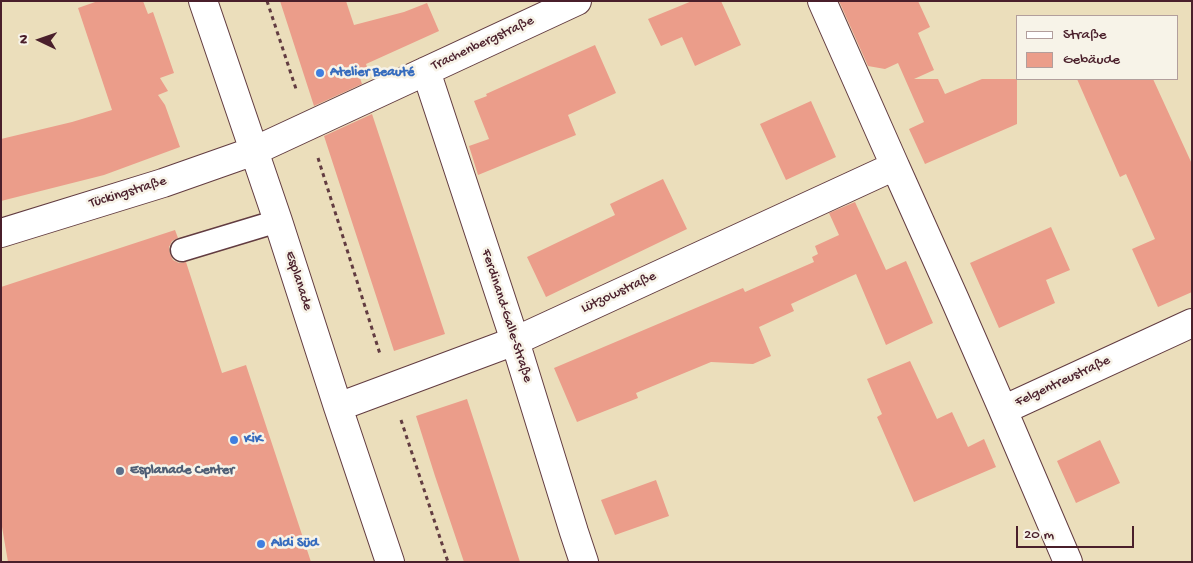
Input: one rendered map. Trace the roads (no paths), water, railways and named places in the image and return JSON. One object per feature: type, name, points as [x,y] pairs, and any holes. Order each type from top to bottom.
[{"type":"street","name":"Esplanade","points":[[203,1],[278,221],[390,562]]},
{"type":"street","name":"Trachenbergstraße","points":[[254,151],[578,1]]},
{"type":"street","points":[[822,1],[1003,410]]},
{"type":"street","name":"Ferdinand-Galle-Straße","points":[[426,71],[515,341],[584,562]]},
{"type":"street","name":"Tückingstraße","points":[[1,232],[163,183],[254,151]]},
{"type":"street","name":"Lützowstraße","points":[[338,407],[515,341],[894,166]]},
{"type":"street","name":"Felgentreustraße","points":[[1068,562],[1003,410],[1192,323]]},
{"type":"lane","points":[[182,250],[278,221]]},
{"type":"place","name":"Atelier Beauté","points":[[320,73]]},
{"type":"place","name":"KiK","points":[[234,440]]},
{"type":"place","name":"Esplanade Center","points":[[120,471]]},
{"type":"place","name":"Aldi Süd","points":[[261,544]]}]
